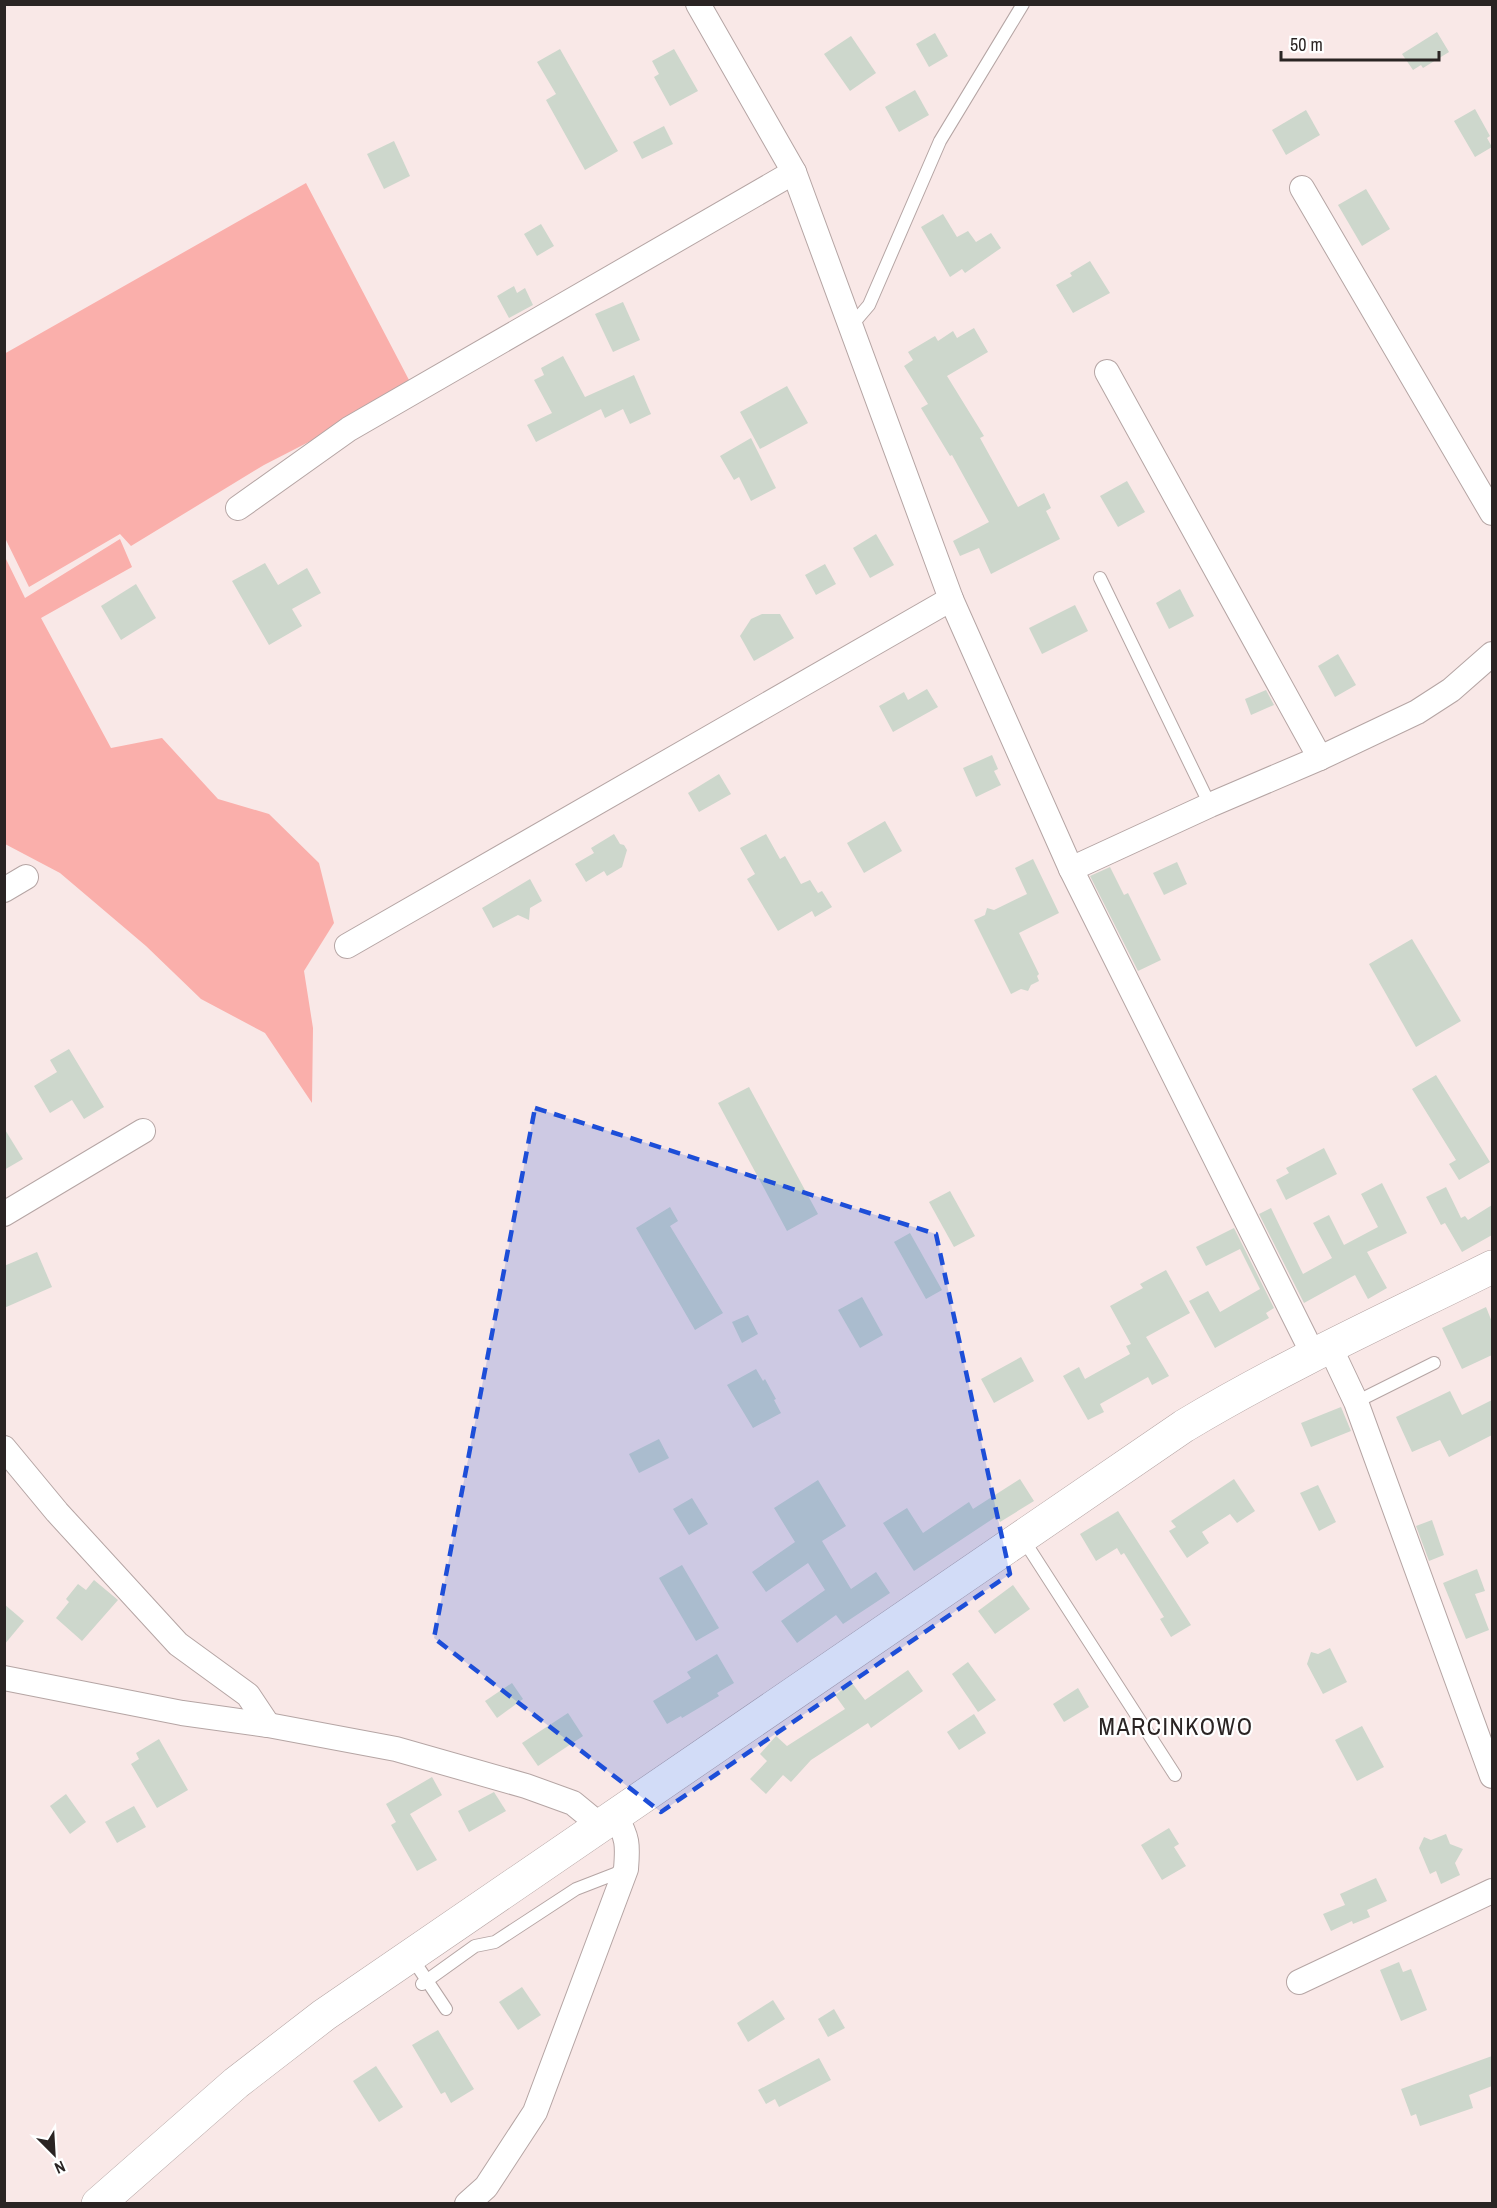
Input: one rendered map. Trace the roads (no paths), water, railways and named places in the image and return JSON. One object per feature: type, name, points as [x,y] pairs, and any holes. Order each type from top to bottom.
[{"type":"street","points":[[698,4],[794,172],[951,599],[1071,869],[1322,1350],[1356,1402],[1492,1776]]},
{"type":"street","points":[[238,508],[349,429],[794,172]]},
{"type":"street","points":[[1302,188],[1492,513]]},
{"type":"street","points":[[1107,372],[1320,758]]},
{"type":"street","points":[[347,946],[951,599]]},
{"type":"street","points":[[1071,869],[1210,805],[1320,758],[1417,712],[1451,690],[1492,654]]},
{"type":"street","points":[[4,890],[26,877]]},
{"type":"street","points":[[4,1214],[143,1131]]},
{"type":"street","points":[[98,2204],[236,2083],[324,2015],[420,1973],[608,1821],[1184,1426],[1242,1391],[1492,1267]]},
{"type":"street","points":[[4,1448],[57,1512],[178,1644],[248,1695],[268,1725]]},
{"type":"street","points":[[4,1677],[182,1713],[268,1725],[396,1749],[526,1786],[573,1803],[625,1832],[628,1846],[626,1869],[535,2112],[486,2187],[467,2204]]},
{"type":"street","points":[[1299,1982],[1492,1891]]},
{"type":"lane","points":[[851,326],[869,305],[940,141],[1023,4]]},
{"type":"lane","points":[[1100,578],[1210,805]]},
{"type":"lane","points":[[1356,1402],[1434,1363]]},
{"type":"lane","points":[[1021,1536],[1175,1775]]},
{"type":"lane","points":[[446,2009],[420,1973],[475,1946],[495,1942],[576,1889],[626,1869]]},
{"type":"district","name":"MARCINKOWO","points":[[1176,1726]]}]
